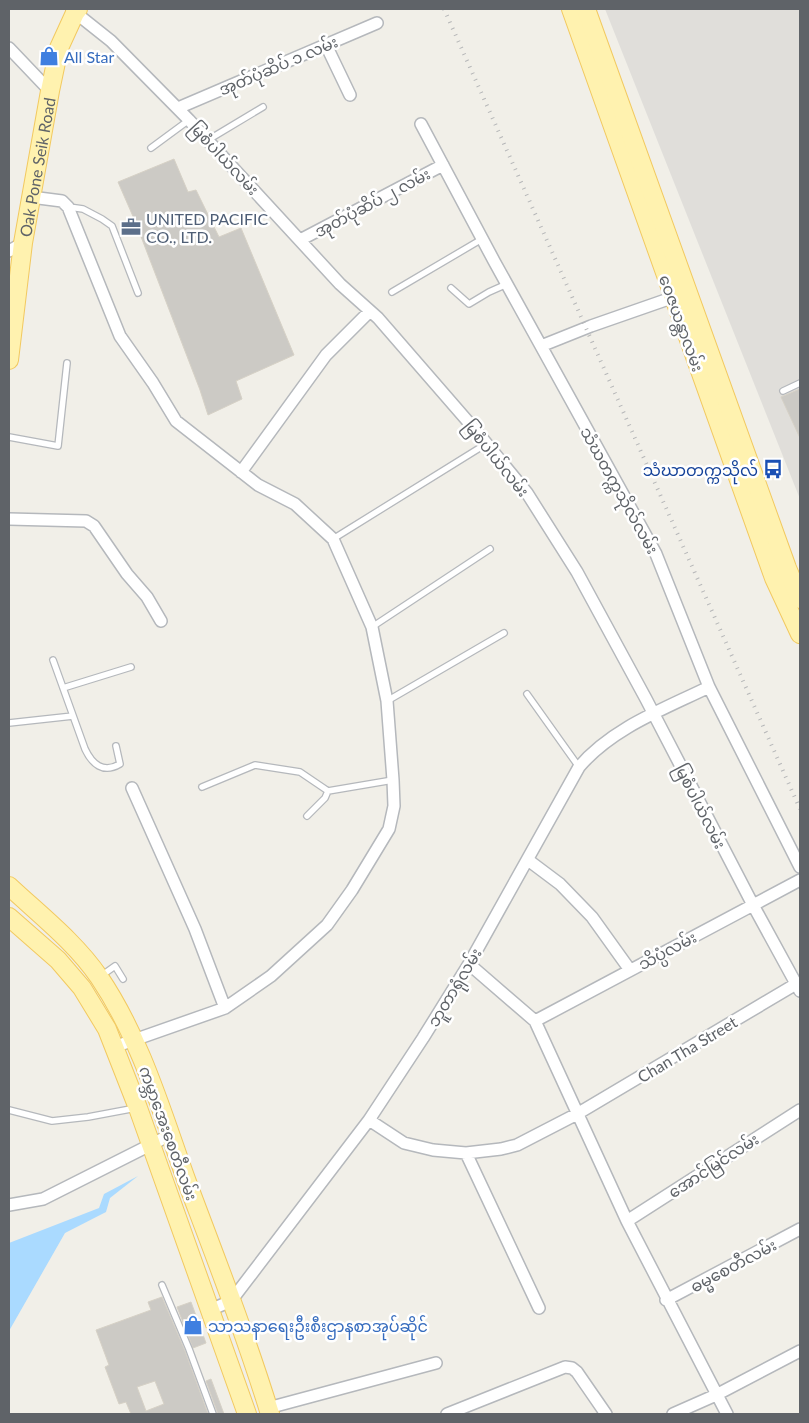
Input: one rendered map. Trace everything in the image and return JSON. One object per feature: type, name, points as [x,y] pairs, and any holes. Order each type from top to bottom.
[{"type":"main road","name":"ဝေဇယန္တာလမ်း","points":[[571,9],[800,599]]},
{"type":"main road","name":"ဝေဇယန္တာလမ်း","points":[[586,9],[774,578],[800,634]]},
{"type":"main road","name":"Oak Pone Seik Road","points":[[9,360],[16,247],[32,198],[59,48],[75,10]]},
{"type":"main road","name":"ကမ္ဘာအေးစေတီလမ်း","points":[[9,886],[72,945],[99,977],[118,1007],[134,1040],[170,1135],[269,1411]]},
{"type":"main road","name":"ကမ္ဘာအေးစေတီလမ်း","points":[[9,917],[58,960],[82,988],[107,1029],[151,1143],[247,1414]]},
{"type":"street","name":"မြစံပါယ်လမ်း","points":[[75,10],[111,41],[178,108],[340,284],[391,333],[527,493],[577,572],[798,987]]},
{"type":"street","name":"အုတ်ပုံဆိပ် ၁ လမ်း","points":[[178,108],[378,23]]},
{"type":"street","points":[[326,45],[350,94]]},
{"type":"street","points":[[9,48],[50,91]]},
{"type":"street","name":"သံဃတက္ကသိုလ်လမ်း","points":[[421,124],[482,239],[656,554],[710,687],[800,867]]},
{"type":"street","name":"အုတ်ပုံဆိပ် ၂ လမ်း","points":[[300,240],[443,165]]},
{"type":"street","points":[[32,198],[62,201],[68,207],[120,336],[176,421],[258,485],[295,504],[333,539],[372,627],[387,701],[394,806],[389,829],[352,890],[327,925],[271,976],[225,1008],[114,1047]]},
{"type":"street","points":[[541,346],[591,326],[681,295]]},
{"type":"street","points":[[241,472],[326,355],[370,311]]},
{"type":"street","points":[[9,519],[86,521],[94,526],[147,597],[161,621]]},
{"type":"street","name":"ဘူတာရုံလမ်း","points":[[210,1310],[231,1301],[369,1120],[469,964],[579,767],[590,754],[611,737],[710,687]]},
{"type":"street","points":[[132,788],[195,929],[225,1008]]},
{"type":"street","points":[[528,860],[560,884],[592,917],[630,970]]},
{"type":"street","name":"သိပ္ပံလမ်း","points":[[535,1021],[800,880]]},
{"type":"street","points":[[469,964],[535,1021],[627,1222],[727,1414]]},
{"type":"street","name":"Chan Tha Street","points":[[369,1120],[404,1143],[434,1150],[466,1153],[501,1150],[517,1146],[577,1114],[798,987]]},
{"type":"street","name":"အောင်မြင်လမ်း","points":[[627,1222],[800,1110]]},
{"type":"street","points":[[9,1206],[43,1199],[170,1135]]},
{"type":"street","points":[[466,1153],[539,1308]]},
{"type":"street","name":"ဓမ္မစေတီလမ်း","points":[[666,1300],[800,1229]]},
{"type":"street","points":[[673,1414],[716,1395],[800,1351]]},
{"type":"street","points":[[269,1411],[436,1363]]},
{"type":"street","points":[[447,1414],[565,1367],[572,1368],[577,1372],[606,1414]]},
{"type":"lane","points":[[208,140],[263,107]]},
{"type":"lane","points":[[151,148],[189,120]]},
{"type":"lane","points":[[68,207],[83,209],[112,226],[138,293]]},
{"type":"lane","points":[[392,292],[482,239]]},
{"type":"lane","points":[[451,288],[469,304],[507,284]]},
{"type":"lane","points":[[9,437],[58,446],[67,363]]},
{"type":"lane","points":[[784,391],[800,383]]},
{"type":"lane","points":[[333,539],[486,444]]},
{"type":"lane","points":[[372,627],[490,549]]},
{"type":"lane","points":[[387,701],[504,633]]},
{"type":"lane","points":[[54,660],[84,749],[90,760],[97,766],[113,768],[120,764],[116,746]]},
{"type":"lane","points":[[63,688],[131,667]]},
{"type":"lane","points":[[527,694],[579,767]]},
{"type":"lane","points":[[9,723],[73,716]]},
{"type":"lane","points":[[202,787],[255,765],[300,772],[328,792],[393,780]]},
{"type":"lane","points":[[307,816],[325,798],[328,792]]},
{"type":"lane","points":[[99,977],[115,966],[123,979]]},
{"type":"lane","points":[[9,1110],[52,1121],[138,1108]]},
{"type":"lane","points":[[162,1285],[189,1349],[213,1414]]},
{"type":"shaded area","points":[[605,9],[800,9],[800,499]]},
{"type":"water","points":[[138,1176],[110,1198],[106,1212],[65,1233],[9,1331],[9,1243],[99,1208],[104,1194]]},
{"type":"building","points":[[174,159],[188,192],[196,190],[219,237],[241,228],[294,355],[236,381],[242,399],[208,415],[135,221],[118,182]]},
{"type":"building","points":[[800,389],[800,438],[781,397]]},
{"type":"building","points":[[162,1297],[185,1351],[208,1414],[131,1414],[126,1402],[119,1404],[105,1367],[109,1365],[96,1330],[151,1310],[148,1302]],"holes":[[[155,1381],[164,1404],[146,1411],[137,1387]]]},
{"type":"building","name":"သာသနာရေးဦးစီးဌာနစာအုပ်ဆိုင်","points":[[191,1302],[206,1343],[193,1348],[177,1307]]},
{"type":"building","points":[[211,1379],[224,1414],[218,1414],[206,1381]]},
{"type":"railway","points":[[444,9],[800,809]]},
{"type":"place","name":"All Star","points":[[49,56]]},
{"type":"place","name":"UNITED PACIFIC CO., LTD.","points":[[131,227]]},
{"type":"place","name":"သံဃာတက္ကသိုလ်","points":[[773,469]]},
{"type":"place","name":"သာသနာရေးဦးစီးဌာနစာအုပ်ဆိုင်","points":[[193,1325]]}]
